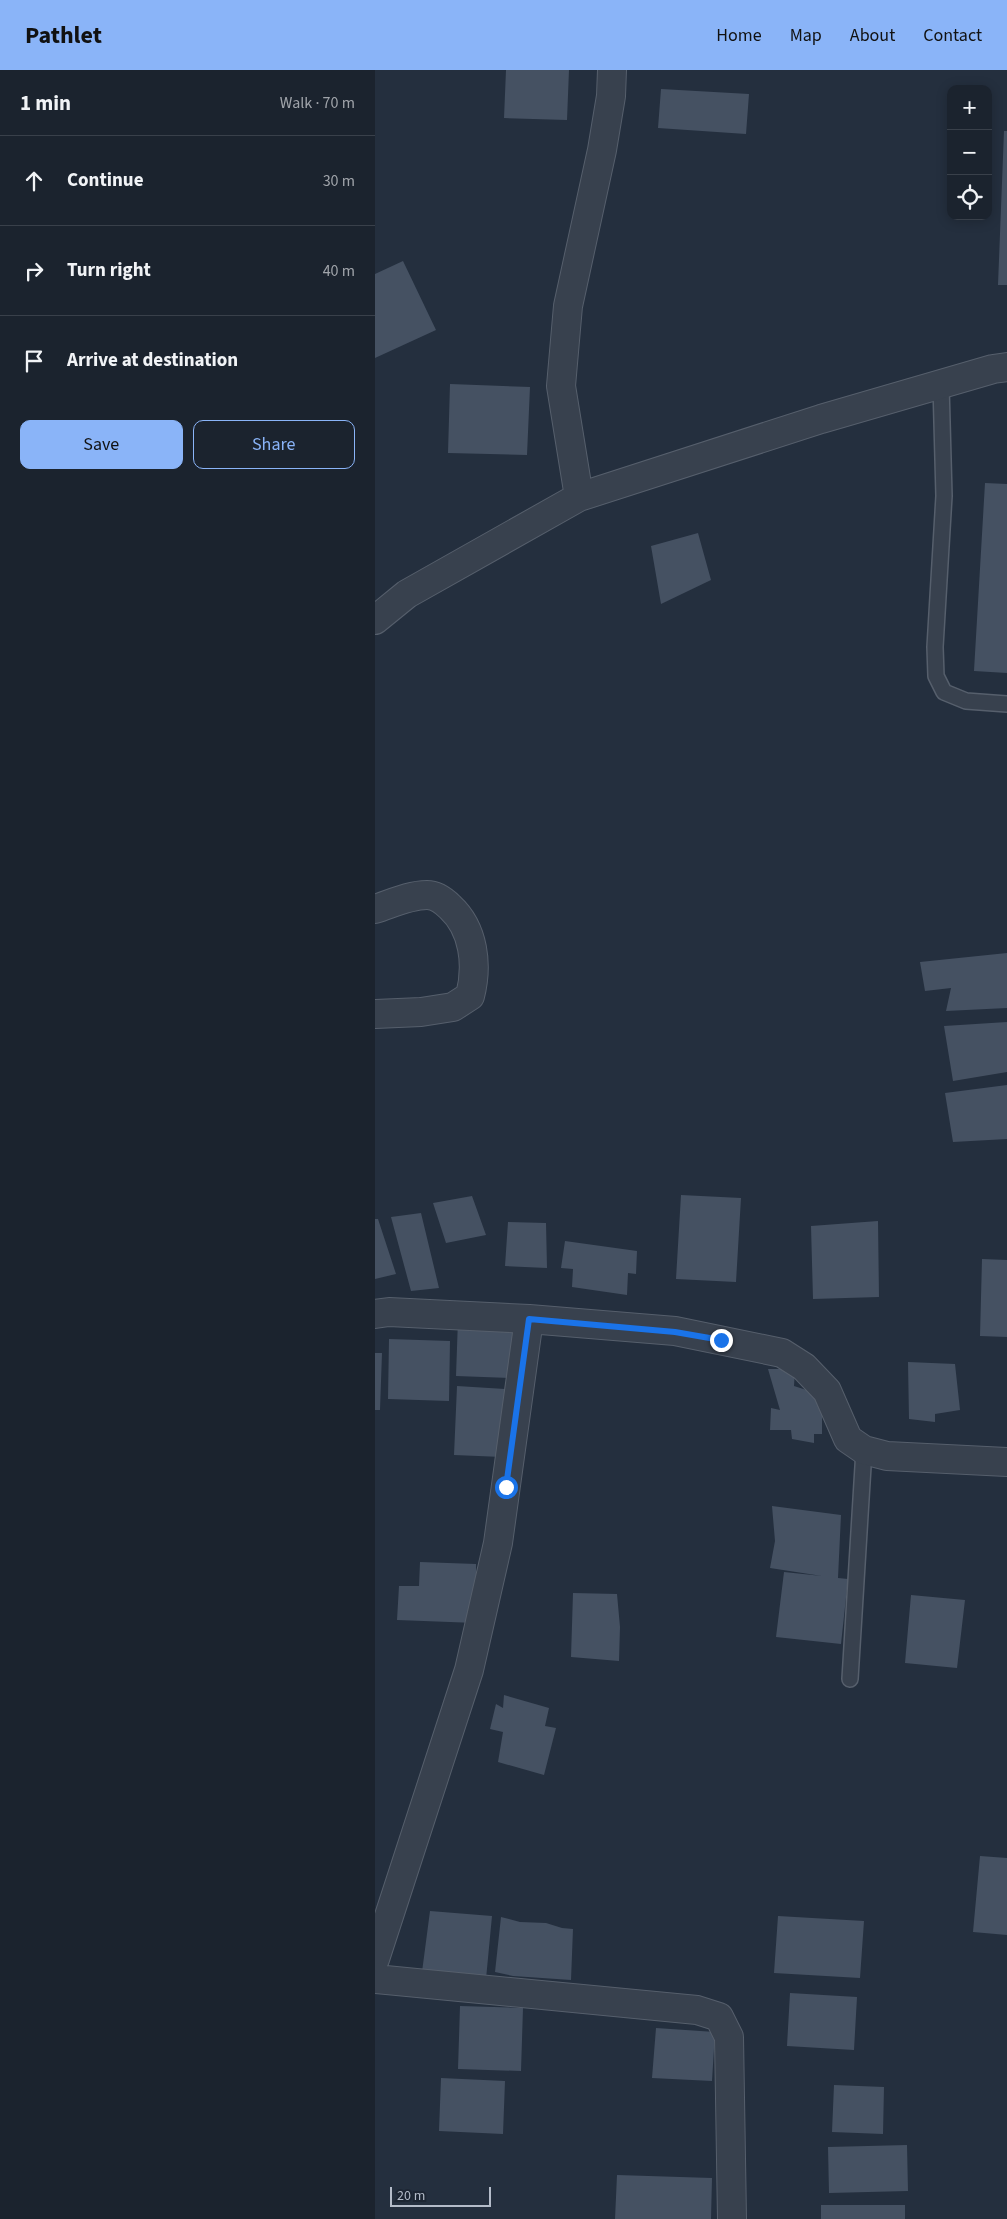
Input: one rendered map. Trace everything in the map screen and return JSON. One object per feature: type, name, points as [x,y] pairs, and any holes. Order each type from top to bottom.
[{"type":"street","points":[[579,497],[561,386],[568,306],[602,150],[611,96],[613,70]]},
{"type":"street","points":[[375,620],[407,594],[579,497],[821,419],[993,369],[1007,367]]},
{"type":"street","points":[[375,909],[410,897],[428,894],[443,899],[460,916],[472,946],[474,979],[470,996],[453,1008],[421,1012],[375,1014]]},
{"type":"street","points":[[375,1314],[389,1312],[529,1319],[675,1332],[782,1353],[805,1367],[827,1391],[848,1439],[863,1450],[887,1456],[1007,1462]]},
{"type":"street","points":[[375,1959],[469,1670],[498,1544],[529,1319]]},
{"type":"street","points":[[375,1979],[697,2010],[719,2017],[729,2038],[732,2219]]},
{"type":"lane","points":[[941,385],[944,496],[935,647],[936,676],[943,692],[965,701],[1007,704]]},
{"type":"lane","points":[[851,1679],[863,1450]]},
{"type":"building","points":[[506,70],[569,70],[567,120],[504,118]]},
{"type":"building","points":[[661,89],[749,94],[746,134],[658,128]]},
{"type":"building","points":[[1004,131],[1007,131],[1007,285],[998,285]]},
{"type":"building","points":[[403,261],[436,330],[375,358],[375,274]]},
{"type":"building","points":[[450,384],[530,387],[527,455],[448,453]]},
{"type":"building","points":[[985,483],[1007,484],[1007,673],[974,671]]},
{"type":"building","points":[[698,533],[711,580],[661,604],[651,546]]},
{"type":"building","points":[[1007,953],[1007,1008],[946,1011],[951,988],[925,991],[920,962]]},
{"type":"building","points":[[1007,1022],[1007,1072],[953,1081],[944,1026]]},
{"type":"building","points":[[1007,1085],[1007,1139],[953,1142],[945,1093]]},
{"type":"building","points":[[681,1195],[741,1198],[736,1282],[676,1279]]},
{"type":"building","points":[[472,1196],[486,1235],[446,1243],[433,1203]]},
{"type":"building","points":[[421,1213],[439,1288],[411,1291],[391,1217]]},
{"type":"building","points":[[375,1219],[378,1219],[396,1274],[375,1279]]},
{"type":"building","points":[[878,1221],[879,1297],[813,1299],[811,1226]]},
{"type":"building","points":[[508,1222],[546,1223],[547,1268],[505,1266]]},
{"type":"building","points":[[565,1241],[637,1251],[636,1274],[628,1273],[627,1295],[572,1287],[573,1269],[561,1268]]},
{"type":"building","points":[[982,1259],[1007,1260],[1007,1337],[980,1336]]},
{"type":"building","points":[[458,1319],[513,1321],[511,1378],[456,1376]]},
{"type":"building","points":[[389,1339],[450,1341],[449,1401],[388,1399]]},
{"type":"building","points":[[375,1353],[382,1353],[380,1410],[375,1410]]},
{"type":"building","points":[[908,1362],[955,1364],[960,1410],[935,1414],[935,1422],[909,1419]]},
{"type":"building","points":[[768,1369],[795,1369],[794,1386],[822,1395],[822,1434],[814,1434],[814,1443],[792,1439],[791,1430],[770,1430],[771,1408],[780,1410]]},
{"type":"building","points":[[457,1386],[505,1389],[502,1457],[454,1455]]},
{"type":"building","points":[[772,1506],[841,1515],[838,1578],[848,1579],[841,1644],[776,1637],[784,1572],[822,1576],[770,1568],[775,1541]]},
{"type":"building","points":[[420,1562],[476,1564],[476,1623],[397,1620],[399,1586],[419,1586]]},
{"type":"building","points":[[573,1593],[617,1594],[620,1627],[619,1661],[571,1657]]},
{"type":"building","points":[[911,1595],[965,1600],[957,1668],[905,1663]]},
{"type":"building","points":[[504,1695],[549,1708],[545,1726],[556,1728],[544,1775],[498,1762],[503,1732],[490,1729],[496,1704],[503,1708]]},
{"type":"building","points":[[980,1856],[1007,1858],[1007,1935],[973,1932]]},
{"type":"building","points":[[430,1911],[492,1916],[486,1979],[422,1972]]},
{"type":"building","points":[[778,1916],[864,1921],[860,1978],[774,1973]]},
{"type":"building","points":[[501,1917],[520,1922],[546,1923],[573,1929],[571,1980],[513,1976],[495,1972]]},
{"type":"building","points":[[790,1993],[857,1997],[854,2050],[787,2046]]},
{"type":"building","points":[[460,2006],[523,2008],[521,2071],[458,2069]]},
{"type":"building","points":[[656,2028],[715,2032],[712,2081],[652,2078]]},
{"type":"building","points":[[441,2078],[505,2081],[503,2134],[439,2131]]},
{"type":"building","points":[[834,2085],[884,2087],[883,2134],[832,2132]]},
{"type":"building","points":[[907,2145],[908,2191],[829,2193],[828,2147]]},
{"type":"building","points":[[617,2175],[712,2178],[711,2219],[615,2219]]},
{"type":"building","points":[[821,2205],[905,2205],[905,2219],[821,2219]]},
{"type":"route","points":[[506,1487],[529,1319],[675,1332],[721,1340]]}]
